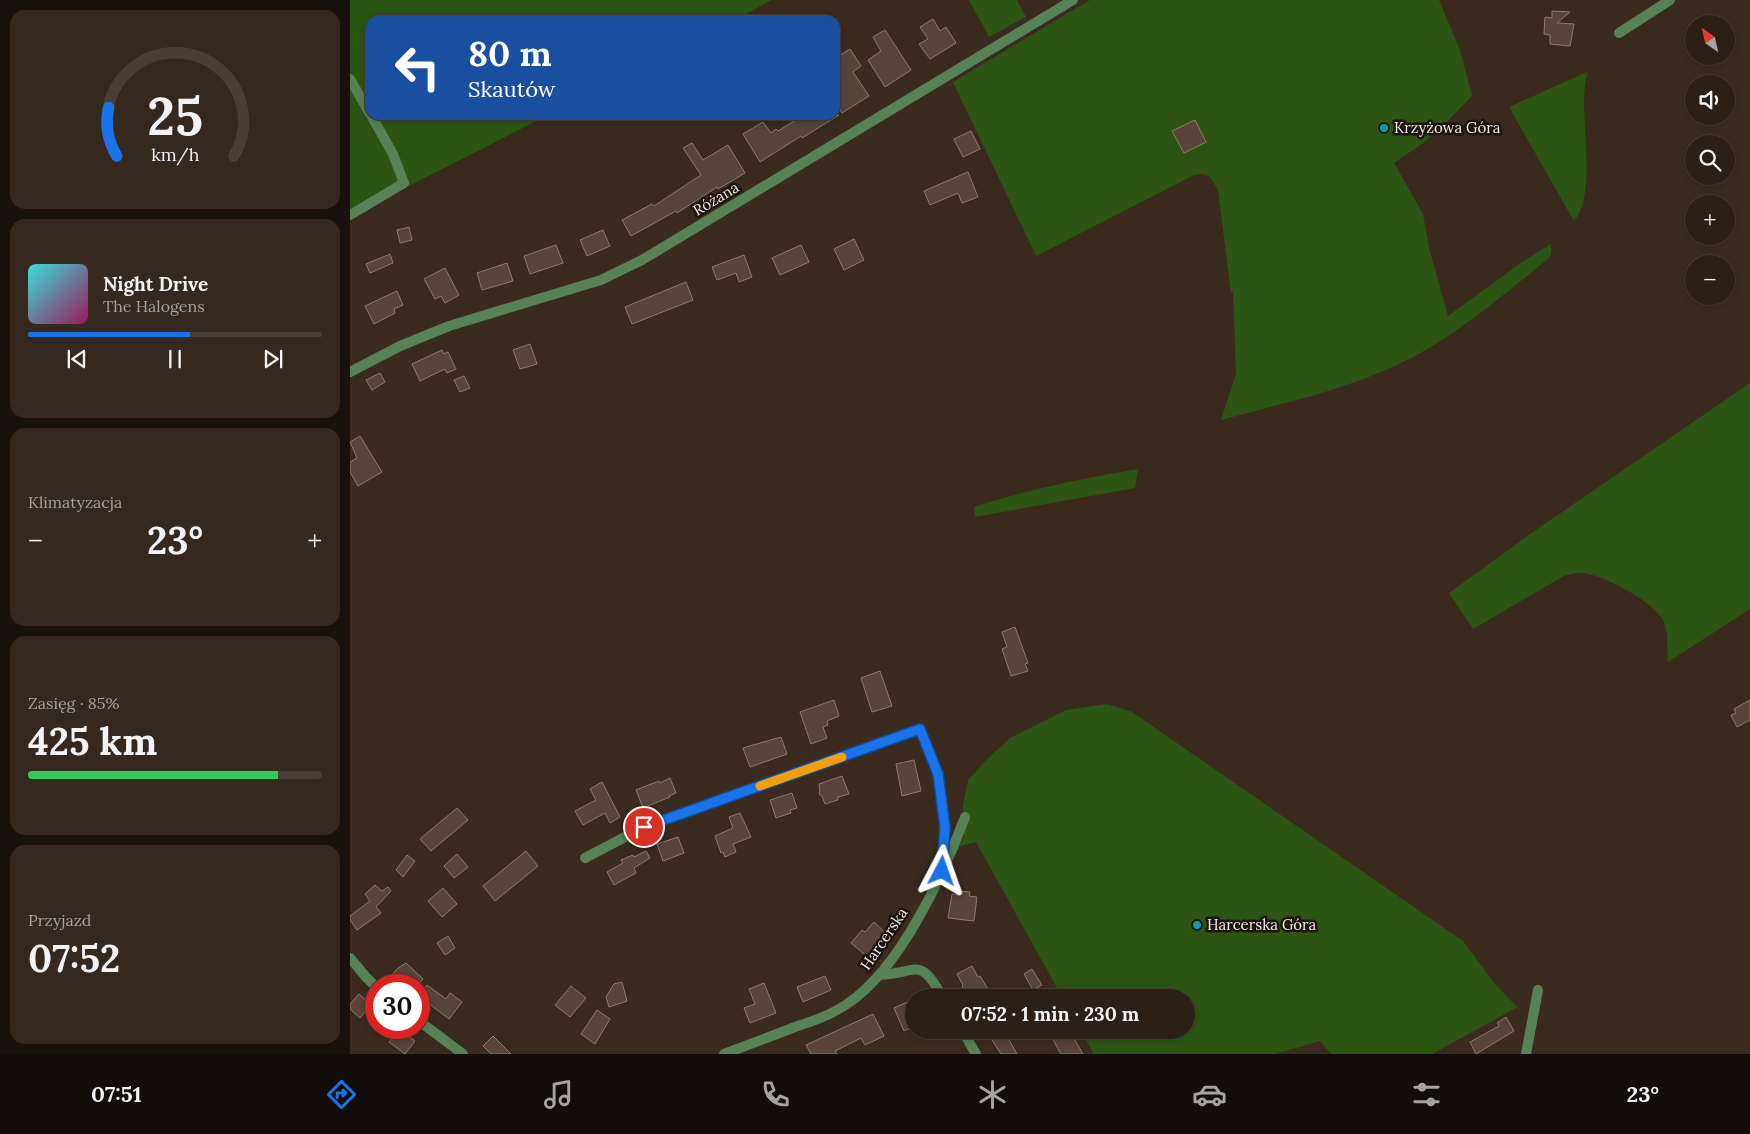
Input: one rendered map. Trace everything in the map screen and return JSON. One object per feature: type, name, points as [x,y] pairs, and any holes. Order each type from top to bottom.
[{"type":"street","name":"Różana","points":[[350,372],[400,346],[449,326],[601,280],[642,260],[1073,0]]},
{"type":"street","points":[[1619,33],[1670,0]]},
{"type":"street","points":[[350,79],[365,105]]},
{"type":"street","points":[[350,215],[404,183],[392,154],[373,120]]},
{"type":"street","points":[[584,858],[644,827],[920,729],[938,774],[945,827],[942,871]]},
{"type":"street","name":"Harcerska","points":[[724,1054],[826,1016],[846,1005],[865,991],[892,961],[929,899],[965,817]]},
{"type":"street","points":[[350,958],[365,977]]},
{"type":"street","points":[[880,975],[910,969],[921,970],[930,977],[937,989]]},
{"type":"street","points":[[1526,1054],[1538,990]]},
{"type":"street","points":[[430,1029],[463,1054]]},
{"type":"street","points":[[967,1039],[976,1054]]},
{"type":"green space","points":[[350,0],[772,0],[744,15],[365,15],[365,120],[538,120],[350,216]]},
{"type":"green space","points":[[969,0],[1017,0],[1026,17],[989,37]]},
{"type":"green space","points":[[1090,0],[1439,0],[1460,50],[1472,96],[1442,127],[1394,163],[1423,214],[1429,248],[1448,316],[1522,262],[1551,244],[1549,258],[1452,333],[1394,367],[1321,393],[1221,420],[1236,374],[1233,291],[1231,293],[1218,191],[1212,180],[1203,174],[1194,175],[1036,256],[953,82]]},
{"type":"green space","points":[[1587,72],[1584,99],[1586,180],[1584,197],[1574,221],[1509,107]]},
{"type":"green space","points":[[1750,383],[1750,609],[1668,662],[1666,630],[1663,620],[1650,605],[1605,579],[1579,573],[1562,577],[1473,629],[1449,593],[1533,532]]},
{"type":"green space","points":[[1138,469],[1135,488],[975,517],[974,507],[994,501],[1055,485]]},
{"type":"green space","points":[[1107,704],[1132,712],[1463,941],[1494,983],[1519,1009],[1516,1008],[1432,1054],[1331,1054],[1320,1041],[1275,1054],[1094,1054],[1085,1039],[1195,1039],[1195,989],[1058,989],[976,842],[961,846],[956,852],[964,837],[963,806],[969,779],[1010,738],[1066,710]]},
{"type":"building","points":[[1552,11],[1570,12],[1557,23],[1574,24],[1570,46],[1550,44],[1550,35],[1544,34],[1545,17],[1552,18]]},
{"type":"building","points":[[933,19],[940,31],[946,27],[956,43],[930,59],[919,44],[928,39],[920,27]]},
{"type":"building","points":[[885,30],[911,70],[885,87],[868,60],[881,51],[873,37]]},
{"type":"building","points":[[850,49],[861,66],[853,72],[869,96],[842,113],[840,110],[840,55]]},
{"type":"building","points":[[796,120],[831,120],[760,162],[743,134],[763,122],[771,133],[776,129],[778,131]]},
{"type":"building","points":[[1195,120],[1206,142],[1184,153],[1172,131]]},
{"type":"building","points":[[971,131],[980,149],[963,157],[954,139]]},
{"type":"building","points":[[692,143],[703,160],[728,145],[745,173],[718,189],[717,187],[677,213],[676,211],[631,236],[622,220],[652,204],[654,206],[701,175],[683,148]]},
{"type":"building","points":[[968,172],[978,197],[962,203],[958,193],[930,205],[924,191]]},
{"type":"building","points":[[409,227],[412,240],[400,243],[397,230]]},
{"type":"building","points":[[603,230],[610,246],[587,256],[580,240]]},
{"type":"building","points":[[854,239],[864,260],[844,270],[834,249]]},
{"type":"building","points":[[556,245],[563,263],[530,274],[524,256]]},
{"type":"building","points":[[801,245],[809,262],[780,275],[772,258]]},
{"type":"building","points":[[390,254],[393,263],[370,273],[366,264]]},
{"type":"building","points":[[744,255],[752,277],[739,282],[736,273],[717,280],[712,267]]},
{"type":"building","points":[[507,263],[513,281],[482,290],[477,273]]},
{"type":"building","points":[[445,268],[459,295],[445,303],[441,296],[435,299],[424,279]]},
{"type":"building","points":[[686,282],[693,300],[632,324],[625,307]]},
{"type":"building","points":[[397,291],[403,305],[394,309],[395,313],[374,324],[365,306]]},
{"type":"building","points":[[530,344],[537,364],[520,369],[513,350]]},
{"type":"building","points":[[442,350],[444,354],[448,352],[456,369],[447,373],[445,369],[420,381],[412,364]]},
{"type":"building","points":[[380,373],[385,382],[372,390],[366,380]]},
{"type":"building","points":[[464,376],[470,388],[460,392],[454,380]]},
{"type":"building","points":[[360,436],[382,472],[358,486],[350,472],[350,462],[357,458],[350,442]]},
{"type":"building","points":[[1015,627],[1028,663],[1025,664],[1028,671],[1011,676],[1002,649],[1007,647],[1002,632]]},
{"type":"building","points":[[880,671],[892,706],[872,712],[861,678]]},
{"type":"building","points":[[834,700],[839,716],[827,721],[828,725],[823,727],[827,738],[811,744],[800,712]]},
{"type":"building","points":[[1750,700],[1750,720],[1737,727],[1731,715],[1736,713],[1734,709]]},
{"type":"building","points":[[781,737],[787,754],[750,767],[743,748]]},
{"type":"building","points":[[914,760],[921,791],[902,796],[896,764]]},
{"type":"building","points":[[842,776],[849,794],[825,804],[822,796],[819,794],[819,784]]},
{"type":"building","points":[[670,778],[676,793],[643,808],[636,790]]},
{"type":"building","points":[[602,782],[620,817],[610,823],[605,813],[583,825],[575,811],[596,800],[590,789]]},
{"type":"building","points":[[792,793],[797,808],[790,810],[791,813],[776,818],[770,800]]},
{"type":"building","points":[[457,808],[468,820],[431,851],[420,839]]},
{"type":"building","points":[[740,813],[751,837],[733,844],[736,852],[725,857],[723,852],[721,853],[715,836],[733,828],[729,817]]},
{"type":"building","points":[[678,837],[684,853],[663,861],[657,844]]},
{"type":"building","points":[[526,851],[538,866],[495,901],[483,886]]},
{"type":"building","points":[[646,851],[650,858],[634,868],[636,873],[614,885],[607,872],[623,863],[621,860],[633,855],[634,857]]},
{"type":"building","points":[[457,854],[468,867],[454,878],[444,866]]},
{"type":"building","points":[[407,855],[415,861],[403,877],[396,870]]},
{"type":"building","points":[[375,885],[382,891],[388,887],[391,891],[376,907],[381,913],[357,930],[350,920],[350,916],[370,901],[365,894]]},
{"type":"building","points":[[443,888],[457,904],[442,917],[428,901]]},
{"type":"building","points":[[960,891],[970,892],[969,896],[977,897],[974,921],[948,918],[952,894],[960,895]]},
{"type":"building","points":[[874,922],[889,936],[870,959],[851,943],[862,930],[865,932]]},
{"type":"building","points":[[448,936],[455,948],[445,955],[437,943]]},
{"type":"building","points":[[406,963],[418,974],[393,974]]},
{"type":"building","points":[[972,966],[988,989],[964,989],[957,974]]},
{"type":"building","points":[[1032,969],[1042,985],[1032,989],[1024,974]]},
{"type":"building","points":[[825,976],[831,990],[803,1002],[797,987]]},
{"type":"building","points":[[622,982],[627,1001],[609,1007],[606,997],[614,984]]},
{"type":"building","points":[[764,983],[776,1013],[750,1023],[744,1008],[755,1004],[749,989]]},
{"type":"building","points":[[571,986],[586,998],[570,1017],[555,1005]]},
{"type":"building","points":[[430,987],[446,999],[450,993],[462,1002],[449,1019],[430,1004]]},
{"type":"building","points":[[359,994],[365,1000],[365,1012],[360,1018],[350,1009],[350,1004]]},
{"type":"building","points":[[905,1003],[904,1031],[894,1008]]},
{"type":"building","points":[[597,1010],[610,1019],[595,1044],[581,1034]]},
{"type":"building","points":[[873,1014],[884,1036],[865,1045],[861,1038],[835,1051],[837,1054],[811,1054],[806,1045]]},
{"type":"building","points":[[1506,1017],[1514,1031],[1476,1054],[1470,1042],[1499,1026],[1497,1023]]},
{"type":"building","points":[[493,1036],[511,1054],[491,1054],[483,1046]]},
{"type":"building","points":[[392,1039],[412,1039],[415,1041],[405,1054],[389,1042]]},
{"type":"building","points":[[1008,1039],[1017,1054],[1001,1054],[992,1040]]},
{"type":"building","points":[[1053,1039],[1074,1039],[1083,1054],[1061,1054]]},
{"type":"slow traffic","points":[[760,786],[842,757]]},
{"type":"place","name":"Krzyżowa Góra","points":[[1384,128]]},
{"type":"place","name":"Harcerska Góra","points":[[1197,925]]},
{"type":"route","points":[[644,827],[920,729],[938,774],[945,827],[942,871]]}]
